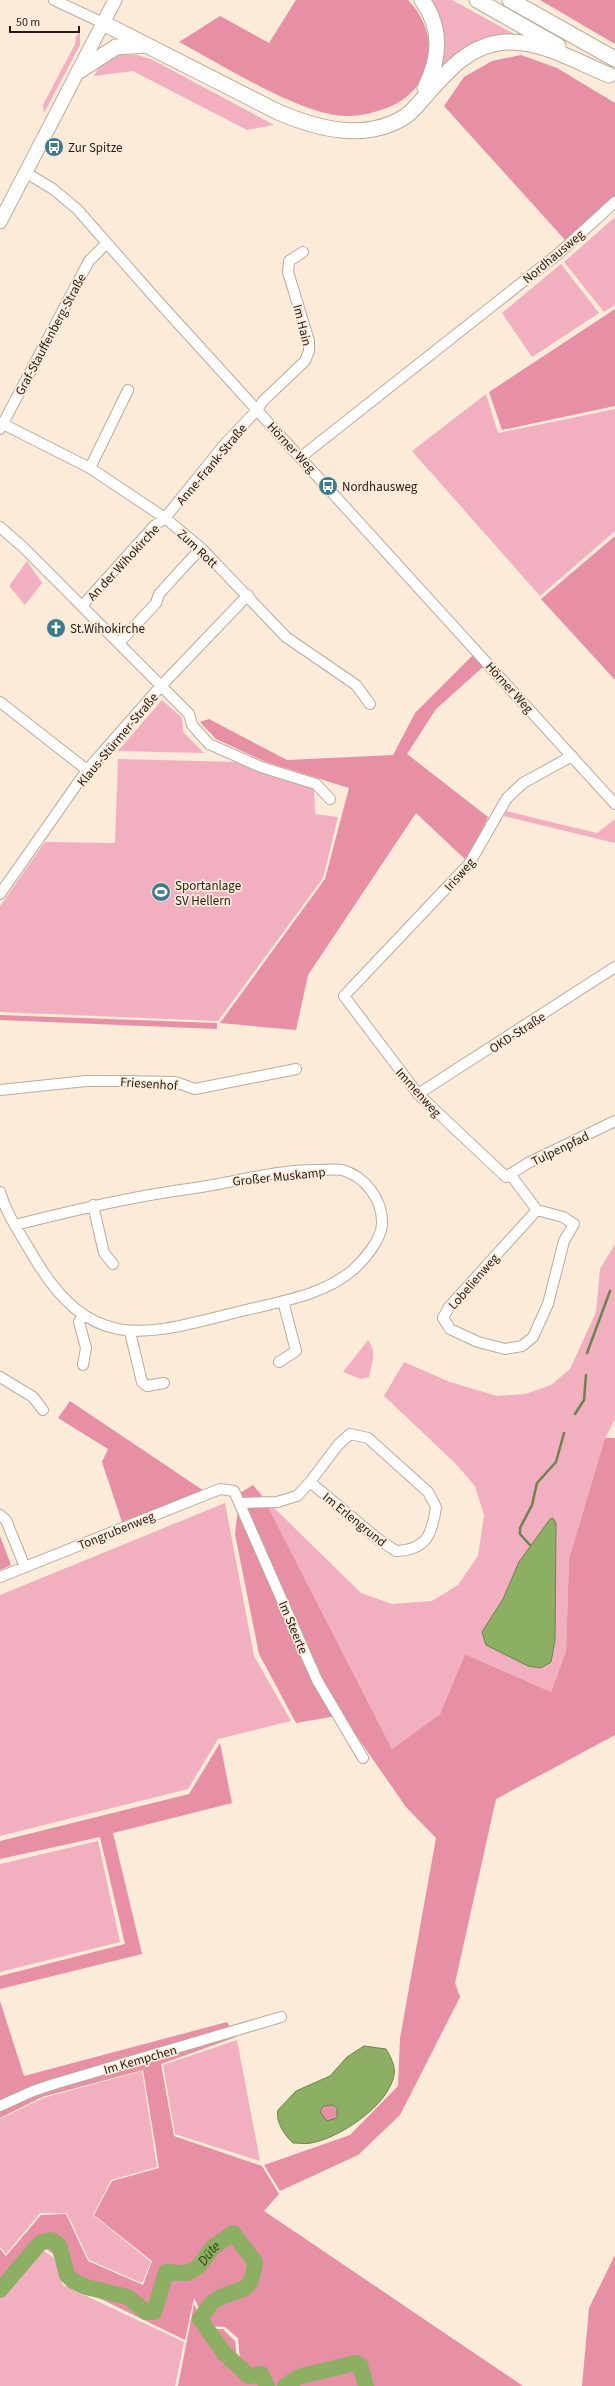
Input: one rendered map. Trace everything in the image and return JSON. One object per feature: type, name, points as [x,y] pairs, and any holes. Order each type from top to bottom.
[{"type":"highway","points":[[416,107],[433,73],[438,55],[435,25],[422,0]]},
{"type":"highway","points":[[477,0],[612,77]]},
{"type":"highway","points":[[510,0],[615,59]]},
{"type":"highway","points":[[103,23],[278,112],[317,127],[336,131],[367,130],[395,121],[416,107],[458,62],[471,52],[488,44],[523,42],[543,47],[612,77]]},
{"type":"highway","points":[[79,71],[116,47],[134,44],[150,46]]},
{"type":"main road","points":[[0,222],[115,0]]},
{"type":"street","points":[[54,0],[103,23]]},
{"type":"street","name":"Hörner Weg","points":[[25,172],[67,200],[615,804]]},
{"type":"street","name":"Nordhausweg","points":[[301,457],[558,254],[615,202]]},
{"type":"street","name":"Graf-Stauffenberg-Straße","points":[[1,426],[89,261],[107,243]]},
{"type":"street","name":"Im Hain","points":[[257,410],[263,401],[305,361],[309,352],[309,341],[288,272],[289,261],[303,252]]},
{"type":"street","points":[[90,468],[128,390]]},
{"type":"street","name":"Anne-Frank-Straße","points":[[165,518],[224,445],[257,410]]},
{"type":"street","name":"Zum Rott","points":[[1,426],[90,468],[165,518],[201,548],[248,595],[286,637],[356,685],[370,704]]},
{"type":"street","name":"An der Wihokirche","points":[[82,606],[154,526],[165,518]]},
{"type":"street","name":"An der Wihokirche","points":[[0,527],[82,606],[160,687],[189,714],[192,725],[209,744],[227,754],[261,768],[316,784],[330,798]]},
{"type":"street","points":[[119,643],[156,603],[159,594],[201,548]]},
{"type":"street","name":"Klaus-Stürmer-Straße","points":[[0,894],[87,770],[160,687],[248,595]]},
{"type":"street","points":[[0,702],[87,770]]},
{"type":"street","name":"Irisweg","points":[[344,996],[470,864],[483,843],[497,812],[507,798],[523,783],[572,756]]},
{"type":"street","name":"OKD-Straße","points":[[418,1094],[615,967]]},
{"type":"street","name":"Immenweg","points":[[344,996],[383,1050],[418,1094],[508,1176]]},
{"type":"street","name":"Friesenhof","points":[[0,1090],[80,1082],[123,1081],[175,1082],[195,1089],[296,1069]]},
{"type":"street","name":"Tulpenpfad","points":[[508,1176],[615,1121]]},
{"type":"street","name":"Großer Muskamp","points":[[0,1192],[15,1225],[49,1281],[82,1316],[103,1325],[130,1332],[164,1330],[283,1301],[325,1288],[336,1282],[353,1269],[373,1246],[382,1224],[375,1195],[357,1176],[340,1170],[307,1170],[242,1178],[93,1205],[15,1225]]},
{"type":"street","points":[[508,1176],[537,1210]]},
{"type":"street","points":[[93,1205],[104,1253],[113,1264]]},
{"type":"street","name":"Lobelienweg","points":[[537,1210],[563,1217],[574,1224],[564,1240],[548,1304],[533,1336],[522,1346],[505,1349],[478,1342],[450,1329],[443,1318],[449,1307],[537,1210]]},
{"type":"street","points":[[279,1362],[296,1351],[283,1301]]},
{"type":"street","points":[[82,1316],[79,1322],[86,1348],[83,1365]]},
{"type":"street","points":[[130,1332],[142,1382],[147,1386],[164,1383]]},
{"type":"street","points":[[0,1377],[33,1397],[43,1410]]},
{"type":"street","name":"Im Erlengrund","points":[[240,1503],[277,1502],[296,1496],[310,1482],[338,1445],[350,1434],[368,1438],[428,1492],[436,1508],[429,1536],[416,1548],[396,1550],[378,1539],[310,1482]]},
{"type":"street","name":"Tongrubenweg","points":[[0,1577],[220,1489],[234,1491]]},
{"type":"street","name":"Im Steerte","points":[[234,1491],[317,1680],[363,1758]]},
{"type":"street","points":[[0,1515],[6,1520],[25,1567]]},
{"type":"street","name":"Im Kempchen","points":[[0,2106],[33,2090],[282,2017]]},
{"type":"shaded area","points":[[296,0],[408,0],[419,14],[429,40],[429,58],[427,67],[417,86],[401,101],[374,112],[348,116],[330,114],[309,108],[262,88],[179,42],[220,16],[269,43]]},
{"type":"shaded area","points":[[426,0],[452,0],[518,36],[437,76]]},
{"type":"shaded area","points":[[540,0],[615,0],[615,44]]},
{"type":"shaded area","points":[[80,32],[80,45],[44,113],[43,105],[75,44],[76,36]]},
{"type":"shaded area","points":[[119,54],[137,55],[151,59],[274,125],[247,130],[133,71],[94,76],[104,63]]},
{"type":"shaded area","points":[[521,55],[557,68],[615,103],[615,198],[566,241],[444,106],[464,77],[492,61]]},
{"type":"shaded area","points":[[615,217],[615,305],[604,312],[564,262]]},
{"type":"shaded area","points":[[561,264],[599,313],[532,357],[502,313]]},
{"type":"shaded area","points":[[615,309],[615,406],[502,430],[489,392]]},
{"type":"shaded area","points":[[486,394],[498,433],[615,409],[615,531],[540,596],[412,451]]},
{"type":"shaded area","points":[[615,536],[615,680],[541,599]]},
{"type":"shaded area","points":[[27,561],[42,583],[25,605],[9,586]]},
{"type":"shaded area","points":[[473,655],[483,667],[436,709],[407,754],[488,817],[467,861],[416,813],[308,975],[296,1030],[220,1023],[325,879],[349,788],[266,762],[216,739],[200,722],[209,719],[287,760],[393,755],[415,713]]},
{"type":"shaded area","points":[[162,700],[182,718],[183,732],[204,753],[118,751]]},
{"type":"shaded area","name":"Sportanlage SV Hellern","points":[[118,759],[237,762],[314,787],[315,814],[338,817],[323,878],[218,1021],[0,1012],[0,906],[45,842],[115,843]]},
{"type":"shaded area","points":[[506,811],[597,833],[615,819],[615,843],[504,816]]},
{"type":"shaded area","points":[[0,1015],[217,1023],[217,1029],[0,1020]]},
{"type":"shaded area","points":[[615,1244],[615,1419],[605,1438],[569,1559],[566,1651],[551,1692],[465,1654],[440,1714],[392,1749],[263,1497],[361,1593],[392,1604],[432,1601],[458,1585],[478,1556],[484,1515],[475,1486],[455,1463],[384,1396],[404,1362],[450,1382],[497,1396],[525,1394],[551,1385],[570,1369],[596,1312],[600,1269]]},
{"type":"shaded area","points":[[368,1340],[371,1344],[373,1353],[369,1377],[361,1379],[343,1372]]},
{"type":"shaded area","points":[[70,1401],[204,1491],[122,1522],[102,1462],[108,1449],[58,1418]]},
{"type":"shaded area","points":[[605,1438],[615,1438],[615,1735],[496,1799],[455,1983],[460,1997],[400,2115],[358,2155],[280,2191],[264,2165],[350,2135],[398,2086],[400,2038],[436,1838],[406,1807],[342,1715],[296,1723],[259,1654],[235,1534],[240,1493],[253,1485],[263,1497],[392,1749],[440,1714],[465,1654],[551,1692],[566,1651],[569,1559]]},
{"type":"shaded area","points":[[225,1503],[254,1656],[291,1721],[218,1739],[188,1789],[0,1836],[0,1595]]},
{"type":"shaded area","points":[[553,1518],[556,1523],[555,1640],[551,1662],[541,1668],[528,1666],[486,1645],[482,1632],[503,1599],[519,1562],[550,1519]]},
{"type":"shaded area","points":[[0,1536],[11,1565],[0,1570]]},
{"type":"shaded area","points":[[220,1743],[232,1803],[113,1833],[142,1954],[0,1989],[0,1976],[125,1944],[100,1837],[0,1859],[0,1841],[189,1794]]},
{"type":"shaded area","points":[[98,1841],[120,1942],[0,1972],[0,1864]]},
{"type":"shaded area","points":[[0,2001],[24,2076],[227,2022],[236,2037],[161,2064],[174,2136],[262,2166],[279,2194],[264,2211],[523,2386],[370,2386],[366,2374],[350,2359],[336,2369],[306,2377],[292,2386],[272,2386],[271,2383],[261,2375],[250,2378],[245,2374],[240,2361],[238,2338],[225,2327],[208,2326],[194,2298],[185,2340],[66,2282],[56,2256],[41,2245],[0,2293],[0,2249],[6,2256],[41,2215],[66,2214],[88,2261],[143,2285],[152,2261],[94,2215],[112,2181],[159,2168],[143,2070],[42,2097],[0,2118]]},
{"type":"shaded area","points":[[237,2040],[260,2161],[175,2134],[163,2065]]},
{"type":"shaded area","points":[[364,2046],[386,2049],[391,2058],[394,2068],[394,2075],[383,2098],[362,2118],[336,2134],[323,2140],[309,2143],[293,2143],[281,2128],[277,2114],[278,2110],[296,2091],[330,2076],[347,2057]],"holes":[[[333,2105],[337,2108],[337,2118],[327,2121],[320,2112],[323,2106]]]},
{"type":"shaded area","points":[[142,2071],[157,2167],[111,2180],[93,2215],[151,2262],[142,2283],[89,2260],[67,2213],[40,2213],[6,2254],[0,2247],[0,2119],[43,2098]]},
{"type":"shaded area","points":[[329,2104],[335,2107],[338,2113],[335,2119],[329,2122],[323,2119],[320,2113],[323,2107]]},
{"type":"shaded area","points":[[41,2249],[54,2258],[63,2285],[184,2342],[175,2386],[0,2386],[0,2298]]},
{"type":"shaded area","points":[[615,2255],[615,2386],[582,2386],[589,2308]]},
{"type":"shaded area","points":[[194,2304],[206,2329],[223,2329],[235,2341],[238,2367],[243,2376],[251,2379],[259,2377],[269,2386],[178,2386]]},
{"type":"shaded area","points":[[349,2362],[362,2372],[367,2386],[296,2386],[337,2370]]},
{"type":"waterway","points":[[587,1353],[610,1291]]},
{"type":"waterway","points":[[575,1414],[584,1400],[586,1375]]},
{"type":"waterway","points":[[530,1545],[520,1534],[520,1528],[532,1505],[537,1483],[556,1462],[564,1433]]},
{"type":"waterway","name":"Düte","points":[[0,2290],[40,2243],[51,2240],[59,2245],[67,2275],[73,2281],[86,2287],[128,2297],[146,2312],[154,2312],[166,2272],[187,2273],[198,2267],[213,2247],[233,2233],[255,2262],[253,2274],[247,2286],[222,2296],[214,2301],[200,2319],[224,2353],[249,2376],[261,2374],[267,2386]]},
{"type":"waterway","name":"Düte","points":[[285,2386],[298,2377],[355,2363],[360,2365],[366,2386]]},
{"type":"place","name":"Zur Spitze","points":[[54,147]]},
{"type":"place","name":"Nordhausweg","points":[[328,486]]},
{"type":"place","name":"St.Wihokirche","points":[[56,628]]},
{"type":"place","name":"Sportanlage SV Hellern","points":[[161,892]]}]
